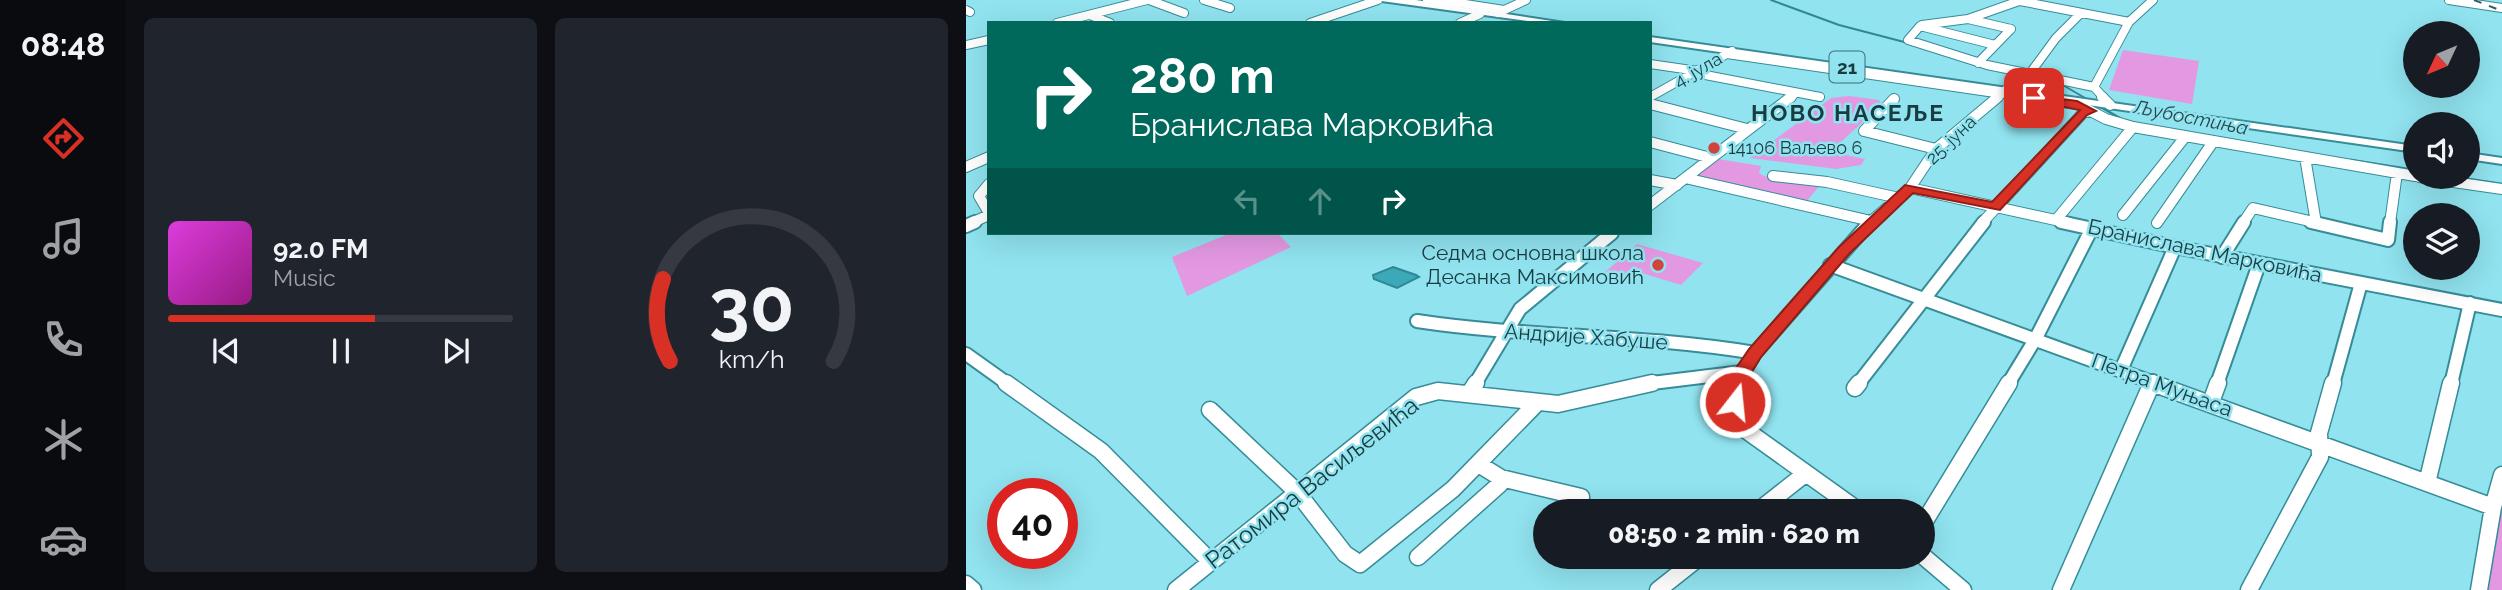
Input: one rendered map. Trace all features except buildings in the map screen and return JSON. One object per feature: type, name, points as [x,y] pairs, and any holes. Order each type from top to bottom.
[{"type":"main road","points":[[1378,0],[1525,21]]},
{"type":"main road","points":[[1400,0],[1455,5],[1550,21]]},
{"type":"main road","name":"21","points":[[1652,39],[2008,91]]},
{"type":"main road","name":"21","points":[[1652,39],[2008,91],[2101,99],[2403,144]]},
{"type":"main road","points":[[2480,152],[2502,155]]},
{"type":"main road","points":[[2480,158],[2502,161]]},
{"type":"street","points":[[1065,21],[1148,0],[1184,13]]},
{"type":"street","points":[[1204,0],[1230,8]]},
{"type":"street","points":[[1316,21],[1378,0]]},
{"type":"street","points":[[1427,0],[1455,5],[1467,0]]},
{"type":"street","points":[[1501,12],[1526,0]]},
{"type":"street","points":[[2138,0],[2152,1]]},
{"type":"street","points":[[2449,0],[2502,8]]},
{"type":"street","points":[[2129,22],[2021,1],[1968,19],[1930,22],[1920,26],[1908,42],[1978,63],[2031,72],[2101,99],[2129,22],[2152,1]]},
{"type":"street","points":[[2031,72],[2056,38],[2081,13]]},
{"type":"street","points":[[1464,21],[1480,14]]},
{"type":"street","points":[[1089,15],[1105,21]]},
{"type":"street","points":[[1968,19],[2011,29],[1978,63]]},
{"type":"street","points":[[1920,26],[1995,46]]},
{"type":"street","points":[[966,45],[986,42]]},
{"type":"street","name":"4. јула","points":[[1652,96],[1729,52]]},
{"type":"street","points":[[1652,64],[1820,97]]},
{"type":"street","points":[[1652,87],[1664,90]]},
{"type":"street","points":[[2008,91],[2073,103],[2133,127],[2403,174]]},
{"type":"street","name":"25. јуна","points":[[1841,499],[1750,434],[1739,422],[1735,392],[1742,372],[1830,265],[1871,221],[1910,188],[1936,149],[2008,91]]},
{"type":"street","points":[[1652,203],[1796,93]]},
{"type":"street","points":[[1894,99],[1864,131],[1936,149]]},
{"type":"street","points":[[1652,105],[1747,129]]},
{"type":"street","points":[[1855,388],[1995,207],[2083,113],[2090,111]]},
{"type":"street","points":[[2056,220],[2133,127]]},
{"type":"street","points":[[2123,215],[2185,137]]},
{"type":"street","points":[[2157,223],[2213,142]]},
{"type":"street","points":[[1652,143],[1711,158]]},
{"type":"street","points":[[966,167],[987,158]]},
{"type":"street","points":[[2305,158],[2316,223]]},
{"type":"street","points":[[2222,257],[2251,209],[2385,240],[2389,238],[2397,173]]},
{"type":"street","points":[[1773,176],[1827,182],[1899,198]]},
{"type":"street","points":[[1652,180],[1681,181],[1871,221]]},
{"type":"street","points":[[987,186],[979,196],[987,210]]},
{"type":"street","points":[[2480,186],[2502,189]]},
{"type":"street","name":"Бранислава Марковића","points":[[1910,188],[2222,257],[2502,310]]},
{"type":"street","points":[[966,226],[987,215]]},
{"type":"street","points":[[1935,504],[2036,338],[2092,228]]},
{"type":"street","points":[[1469,394],[1505,331],[1532,297],[1610,235]]},
{"type":"street","points":[[2121,370],[2175,247]]},
{"type":"street","points":[[2211,402],[2259,264]]},
{"type":"street","name":"Петра Муњаса","points":[[1830,265],[2493,507]]},
{"type":"street","points":[[2249,590],[2318,462],[2318,442],[2361,283]]},
{"type":"street","points":[[2427,483],[2470,303]]},
{"type":"street","name":"Андрије Хабуше","points":[[1416,321],[1505,331],[1718,346],[1755,353]]},
{"type":"street","points":[[966,354],[1101,451],[1211,562]]},
{"type":"street","name":"Ратомира Васиљевића","points":[[1177,590],[1416,397],[1438,391],[1537,403],[1569,403],[1654,382],[1742,372]]},
{"type":"street","points":[[2061,590],[2153,381]]},
{"type":"street","points":[[1210,410],[1297,492],[1345,554],[1360,565],[1415,525],[1480,465],[1537,403]]},
{"type":"street","points":[[1480,465],[1501,478],[1581,498]]},
{"type":"street","points":[[1773,499],[1805,474]]},
{"type":"street","points":[[2479,590],[2493,507],[2502,475]]},
{"type":"street","points":[[1418,557],[1495,490],[1501,478]]},
{"type":"street","points":[[1935,566],[1963,590]]},
{"type":"street","points":[[1658,590],[1685,569]]},
{"type":"street","points":[[966,584],[973,590]]},
{"type":"shaded area","points":[[2123,50],[2199,61],[2192,104],[2109,90]]},
{"type":"shaded area","points":[[1849,96],[1879,100],[1882,104],[1830,152],[1865,159],[1861,165],[1836,169],[1750,158],[1831,98]]},
{"type":"shaded area","points":[[1718,159],[1761,166],[1759,173],[1764,176],[1822,183],[1806,202],[1695,178]]},
{"type":"shaded area","points":[[1226,235],[1279,235],[1291,247],[1187,296],[1172,257]]},
{"type":"shaded area","points":[[1637,244],[1703,263],[1681,285],[1642,273],[1630,284],[1602,275]]},
{"type":"shaded area","points":[[2502,475],[2502,590],[2488,590],[2493,507]]},
{"type":"water","points":[[1393,267],[1419,277],[1397,288],[1374,279],[1373,275]]},
{"type":"waterway","name":"Љубостиња","points":[[1771,0],[1839,25],[1908,43]]},
{"type":"waterway","name":"Љубостиња","points":[[2061,84],[2085,98]]},
{"type":"waterway","name":"Љубостиња","points":[[2082,97],[2090,101]]},
{"type":"waterway","name":"Љубостиња","points":[[2097,105],[2120,118]]},
{"type":"waterway","name":"Љубостиња","points":[[2351,160],[2403,168]]},
{"type":"waterway","name":"Љубостиња","points":[[2480,181],[2502,184]]},
{"type":"railway","points":[[2474,0],[2502,11]]},
{"type":"place","name":"14106 Ваљево 6","points":[[1714,148]]},
{"type":"place","name":"Седма основна школа Десанка Максимовић","points":[[1658,265]]},
{"type":"district","name":"НОВО НАСЕЉЕ","points":[[1848,113]]},
{"type":"route","points":[[1735,402],[1739,377],[1755,353],[1871,221],[1910,188],[1995,207],[2083,113],[2090,111],[2077,104],[2034,98]]}]
